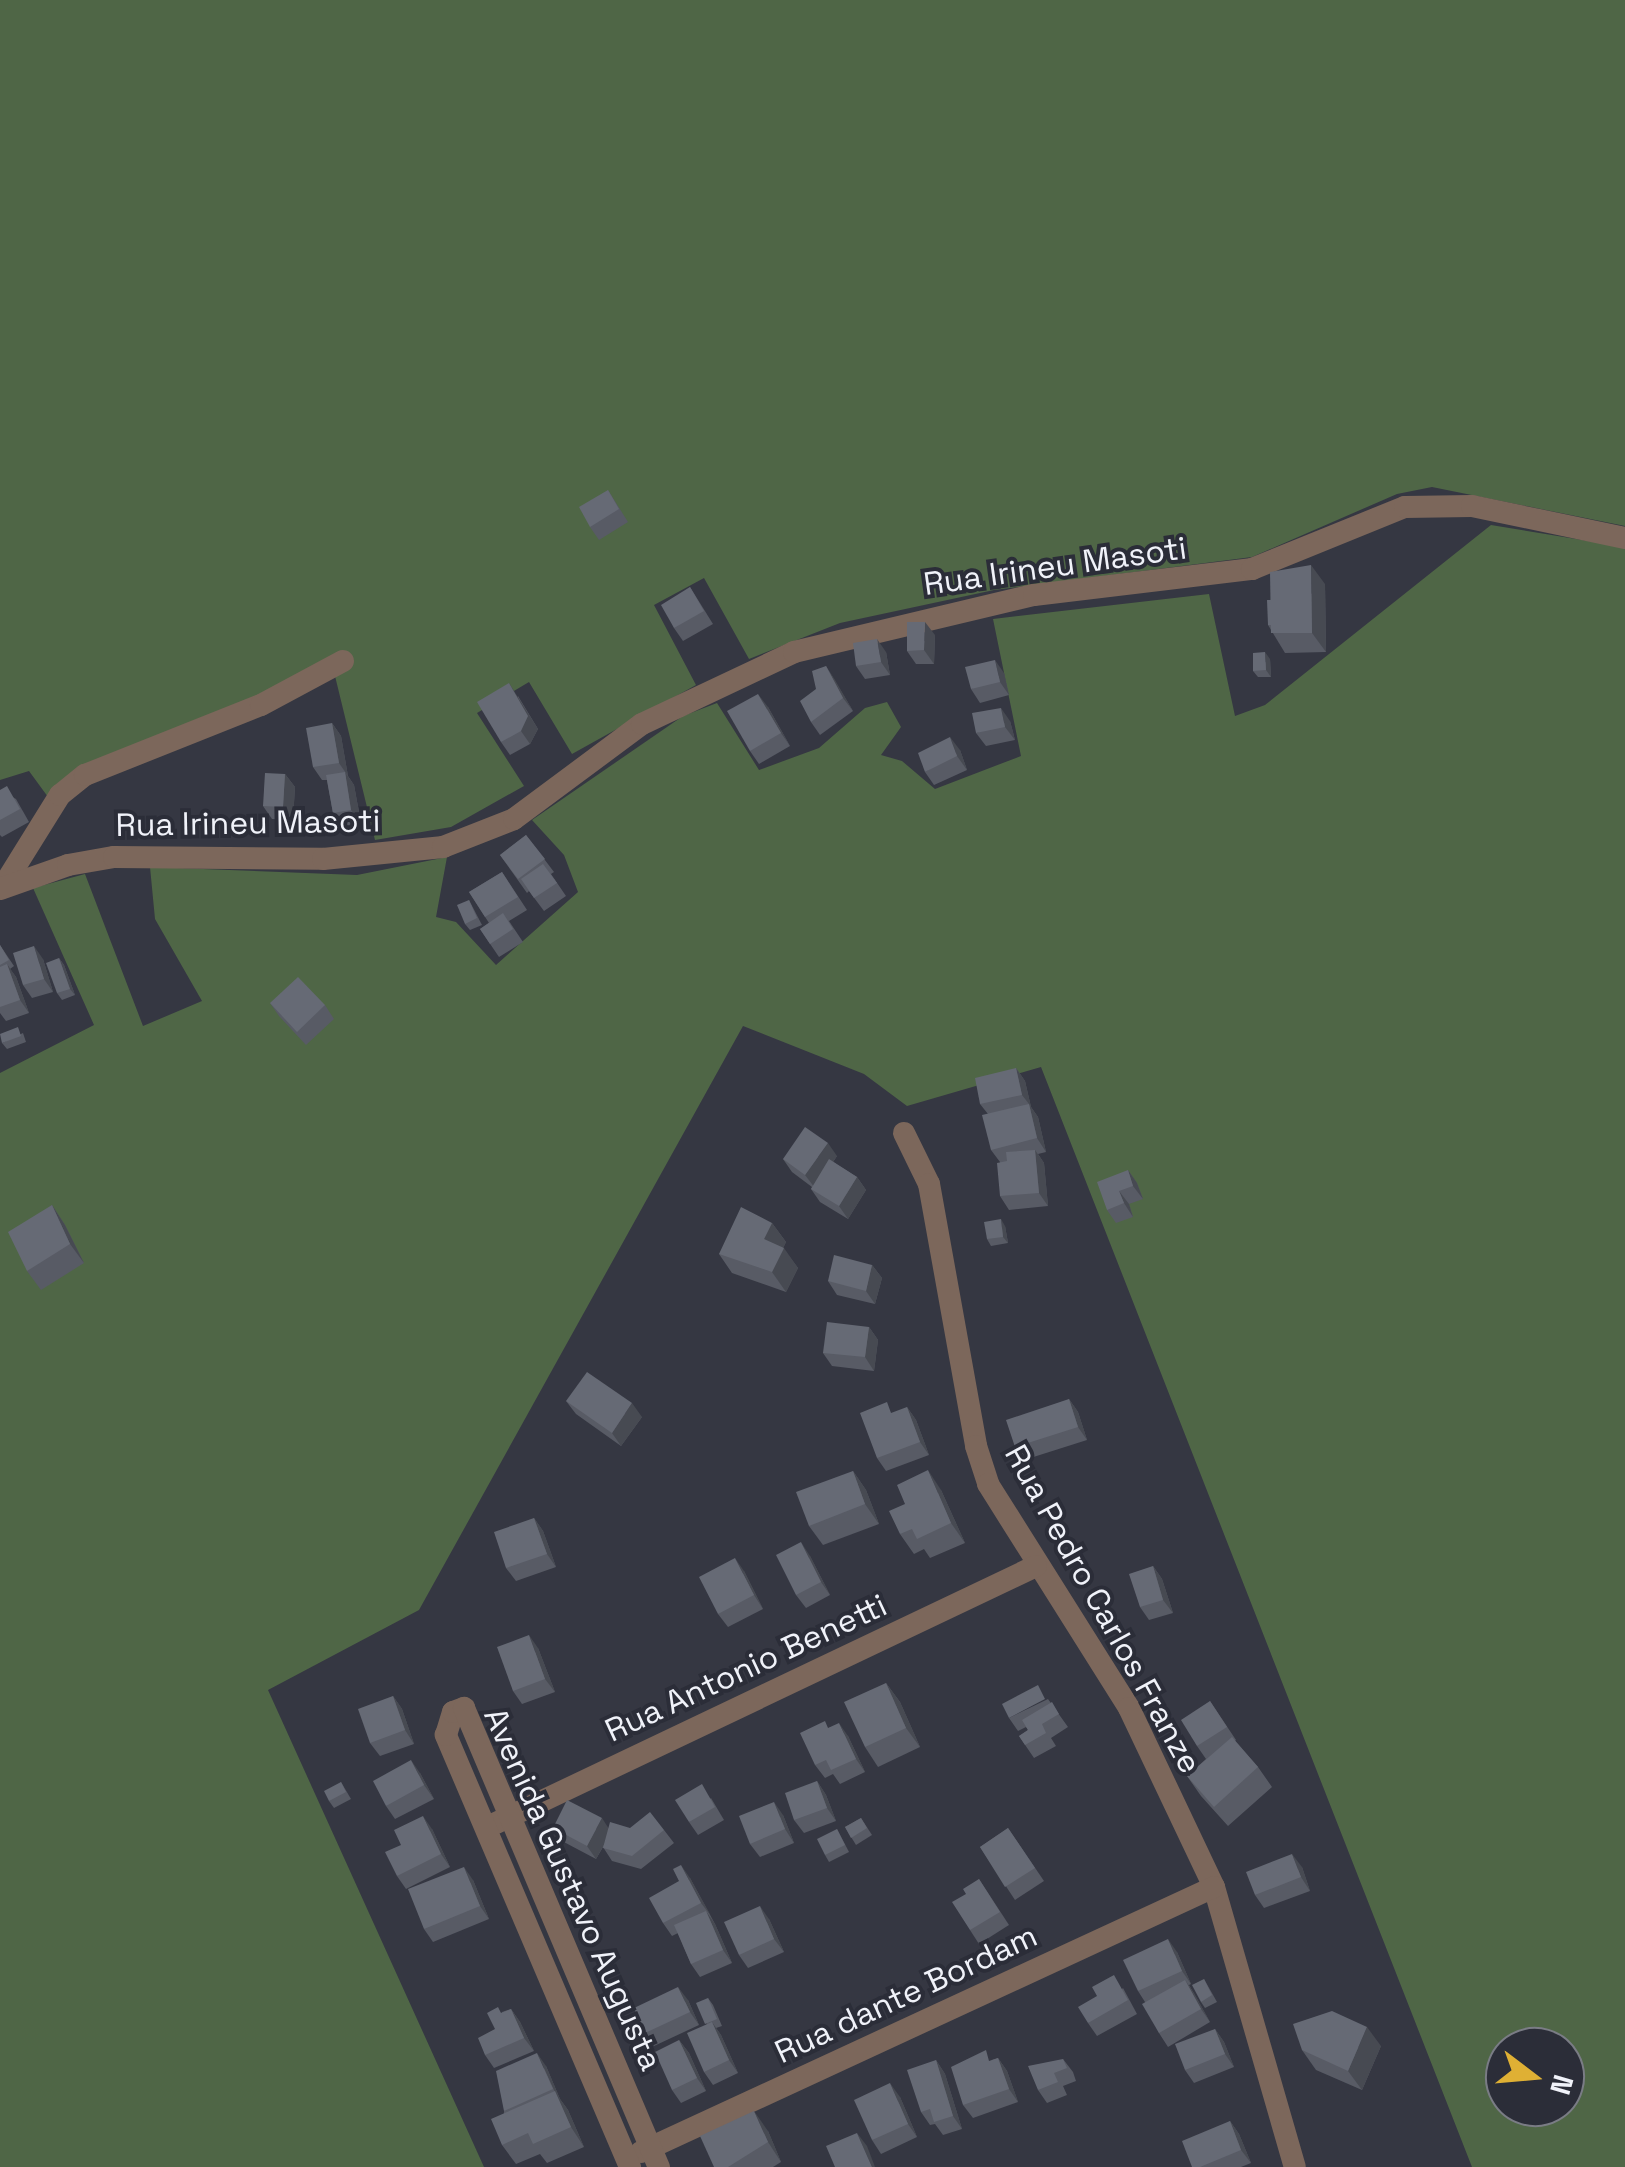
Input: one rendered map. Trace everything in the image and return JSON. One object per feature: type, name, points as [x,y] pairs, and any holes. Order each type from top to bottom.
[{"type":"street","name":"Rua Irineu Masoti","points":[[1,889],[114,857],[322,859],[443,846],[514,819],[642,724],[794,652],[1034,595],[1252,569],[1405,506],[1472,506],[1625,538]]},
{"type":"street","points":[[1,889],[60,795],[85,775],[261,705],[342,662]]},
{"type":"street","name":"Rua Pedro Carlos Franze","points":[[904,1133],[928,1184],[976,1446],[988,1484],[1128,1708],[1214,1887],[1295,2167]]},
{"type":"street","name":"Rua Antonio Benetti","points":[[484,1829],[1036,1566]]},
{"type":"street","name":"Avenida Gustavo Augusta","points":[[628,2163],[446,1736],[453,1712],[464,1708],[655,2157]]},
{"type":"street","name":"Rua dante Bordam","points":[[628,2163],[655,2157],[1214,1887]]},
{"type":"green space","points":[[0,0],[1625,0],[1625,526],[1432,487],[1397,494],[1252,557],[994,590],[840,623],[749,659],[704,578],[654,605],[696,685],[572,754],[529,682],[477,713],[524,786],[451,827],[375,840],[335,676],[237,707],[48,797],[29,771],[0,780]]},
{"type":"green space","points":[[1491,525],[1625,547],[1625,2167],[1472,2167],[1041,1067],[907,1106],[864,1074],[743,1026],[419,1610],[268,1690],[484,2167],[0,2167],[0,1073],[94,1025],[33,888],[85,874],[143,1026],[202,1001],[155,919],[150,867],[357,875],[447,857],[436,917],[456,922],[496,965],[578,892],[564,855],[532,820],[683,716],[717,703],[759,770],[819,748],[865,708],[887,702],[901,727],[881,755],[902,761],[935,789],[1021,756],[993,619],[1209,594],[1235,716],[1265,705]]},
{"type":"building","points":[[608,490],[619,509],[590,527],[579,507]]},
{"type":"building","points":[[1311,565],[1312,633],[1271,633],[1270,572]]},
{"type":"building","points":[[690,587],[704,611],[674,628],[661,605]]},
{"type":"building","points":[[1267,600],[1271,600],[1271,625],[1268,625]]},
{"type":"building","points":[[907,622],[925,622],[924,650],[907,651]]},
{"type":"building","points":[[877,639],[881,662],[856,666],[853,643]]},
{"type":"building","points":[[1265,652],[1266,670],[1253,671],[1253,653]]},
{"type":"building","points":[[995,660],[1000,682],[971,689],[965,667]]},
{"type":"building","points":[[826,666],[843,698],[811,722],[800,701],[816,689],[812,671]]},
{"type":"building","points":[[509,683],[528,716],[521,731],[501,742],[477,702]]},
{"type":"building","points":[[758,694],[781,733],[750,751],[727,711]]},
{"type":"building","points":[[1001,708],[1005,727],[976,733],[972,713]]},
{"type":"building","points":[[332,723],[339,763],[313,767],[306,728]]},
{"type":"building","points":[[950,737],[957,756],[925,772],[918,753]]},
{"type":"building","points":[[345,772],[351,810],[333,813],[326,775]]},
{"type":"building","points":[[265,773],[285,774],[283,807],[263,806]]},
{"type":"building","points":[[7,786],[20,809],[0,820],[0,790]]},
{"type":"building","points":[[526,835],[545,859],[518,879],[500,855]]},
{"type":"building","points":[[543,864],[557,883],[534,898],[521,879]]},
{"type":"building","points":[[502,872],[518,897],[485,917],[469,892]]},
{"type":"building","points":[[469,900],[477,918],[465,924],[457,905]]},
{"type":"building","points":[[503,913],[513,929],[490,944],[480,929]]},
{"type":"building","points":[[0,945],[9,960],[0,965]]},
{"type":"building","points":[[34,946],[44,979],[23,985],[13,953]]},
{"type":"building","points":[[59,958],[70,989],[57,993],[46,963]]},
{"type":"building","points":[[7,964],[20,1000],[0,1007],[0,967]]},
{"type":"building","points":[[298,977],[325,1005],[297,1032],[270,1003]]},
{"type":"building","points":[[18,1027],[21,1036],[2,1043],[0,1034]]},
{"type":"building","points":[[1016,1068],[1022,1095],[980,1104],[975,1078]]},
{"type":"building","points":[[1029,1104],[1037,1138],[991,1150],[982,1115]]},
{"type":"building","points":[[805,1127],[828,1143],[805,1175],[783,1159]]},
{"type":"building","points":[[1035,1150],[1039,1193],[1000,1196],[997,1163],[1007,1161],[1006,1152]]},
{"type":"building","points":[[829,1159],[857,1177],[839,1206],[811,1189]]},
{"type":"building","points":[[1128,1170],[1133,1186],[1119,1191],[1124,1203],[1107,1210],[1097,1182]]},
{"type":"building","points":[[52,1205],[70,1244],[27,1271],[8,1232]]},
{"type":"building","points":[[741,1207],[772,1223],[764,1239],[784,1248],[772,1272],[719,1254]]},
{"type":"building","points":[[1001,1219],[1003,1237],[987,1239],[984,1222]]},
{"type":"building","points":[[834,1255],[872,1265],[866,1291],[828,1281]]},
{"type":"building","points":[[827,1322],[869,1327],[865,1357],[823,1353]]},
{"type":"building","points":[[587,1372],[632,1403],[612,1433],[566,1401]]},
{"type":"building","points":[[1069,1399],[1078,1427],[1015,1447],[1006,1420]]},
{"type":"building","points":[[887,1402],[891,1413],[907,1407],[920,1442],[877,1458],[860,1413]]},
{"type":"building","points":[[928,1470],[951,1523],[917,1539],[912,1529],[900,1534],[889,1511],[905,1504],[897,1485]]},
{"type":"building","points":[[853,1471],[865,1504],[809,1526],[796,1492]]},
{"type":"building","points":[[534,1518],[547,1554],[506,1568],[494,1532]]},
{"type":"building","points":[[801,1542],[821,1582],[796,1595],[776,1555]]},
{"type":"building","points":[[735,1558],[754,1595],[718,1614],[699,1577]]},
{"type":"building","points":[[1153,1566],[1163,1600],[1140,1607],[1129,1574]]},
{"type":"building","points":[[529,1635],[545,1679],[513,1691],[497,1647]]},
{"type":"building","points":[[886,1683],[906,1728],[865,1747],[844,1702]]},
{"type":"building","points":[[1038,1685],[1045,1699],[1009,1718],[1002,1704]]},
{"type":"building","points":[[393,1696],[405,1730],[370,1743],[358,1709]]},
{"type":"building","points":[[1210,1701],[1227,1727],[1197,1746],[1181,1720]]},
{"type":"building","points":[[1052,1702],[1059,1714],[1042,1724],[1046,1733],[1025,1745],[1019,1736],[1028,1730],[1022,1720]]},
{"type":"building","points":[[825,1721],[828,1728],[839,1723],[856,1759],[831,1770],[826,1760],[815,1765],[800,1733]]},
{"type":"building","points":[[1232,1737],[1258,1767],[1214,1807],[1187,1776]]},
{"type":"building","points":[[411,1760],[424,1785],[386,1806],[373,1781]]},
{"type":"building","points":[[817,1781],[827,1808],[794,1820],[785,1793]]},
{"type":"building","points":[[341,1782],[346,1792],[329,1801],[324,1791]]},
{"type":"building","points":[[702,1784],[715,1807],[689,1822],[675,1800]]},
{"type":"building","points":[[567,1800],[602,1818],[587,1846],[553,1828]]},
{"type":"building","points":[[774,1802],[785,1829],[750,1844],[739,1816]]},
{"type":"building","points":[[650,1812],[664,1830],[632,1856],[603,1848],[610,1822],[630,1828]]},
{"type":"building","points":[[423,1816],[441,1854],[397,1876],[385,1852],[401,1845],[394,1830]]},
{"type":"building","points":[[861,1818],[867,1828],[851,1838],[845,1827]]},
{"type":"building","points":[[1008,1828],[1035,1868],[1005,1887],[980,1847]]},
{"type":"building","points":[[837,1829],[845,1845],[825,1855],[817,1839]]},
{"type":"building","points":[[1292,1854],[1301,1877],[1255,1895],[1246,1872]]},
{"type":"building","points":[[681,1865],[701,1903],[663,1923],[649,1898],[679,1881],[673,1869]]},
{"type":"building","points":[[464,1867],[480,1906],[424,1929],[408,1889]]},
{"type":"building","points":[[979,1879],[1000,1912],[970,1930],[952,1902]]},
{"type":"building","points":[[760,1906],[774,1939],[739,1955],[724,1922]]},
{"type":"building","points":[[706,1911],[723,1950],[691,1964],[674,1925]]},
{"type":"building","points":[[1168,1939],[1182,1971],[1138,1991],[1123,1960]]},
{"type":"building","points":[[1114,1975],[1128,2000],[1088,2023],[1078,2007],[1097,1996],[1092,1987]]},
{"type":"building","points":[[1204,1979],[1212,1995],[1201,2002],[1192,1985]]},
{"type":"building","points":[[1185,1980],[1201,2009],[1159,2033],[1142,2004]]},
{"type":"building","points":[[678,1987],[690,2012],[645,2033],[634,2008]]},
{"type":"building","points":[[708,1998],[717,2019],[705,2024],[696,2003]]},
{"type":"building","points":[[498,2007],[501,2013],[511,2009],[524,2038],[485,2055],[478,2038],[495,2029],[487,2013]]},
{"type":"building","points":[[1332,2011],[1367,2027],[1348,2071],[1302,2050],[1293,2024]]},
{"type":"building","points":[[712,2022],[729,2060],[704,2072],[687,2033]]},
{"type":"building","points":[[1215,2029],[1225,2054],[1185,2070],[1175,2044]]},
{"type":"building","points":[[679,2040],[697,2078],[672,2090],[655,2052]]},
{"type":"building","points":[[986,2050],[989,2061],[998,2058],[1009,2089],[963,2105],[951,2067]]},
{"type":"building","points":[[537,2053],[553,2089],[504,2111],[496,2071]]},
{"type":"building","points":[[1063,2059],[1067,2068],[1054,2073],[1058,2082],[1038,2090],[1028,2066]]},
{"type":"building","points":[[936,2060],[953,2116],[934,2122],[930,2109],[921,2112],[907,2070]]},
{"type":"building","points":[[890,2083],[908,2124],[872,2140],[854,2100]]},
{"type":"building","points":[[555,2091],[571,2127],[533,2144],[528,2133],[502,2145],[491,2119]]},
{"type":"building","points":[[754,2111],[768,2142],[728,2167],[714,2167],[700,2136]]},
{"type":"building","points":[[1230,2121],[1241,2150],[1192,2167],[1182,2141]]},
{"type":"building","points":[[857,2133],[872,2167],[835,2167],[826,2146]]}]
